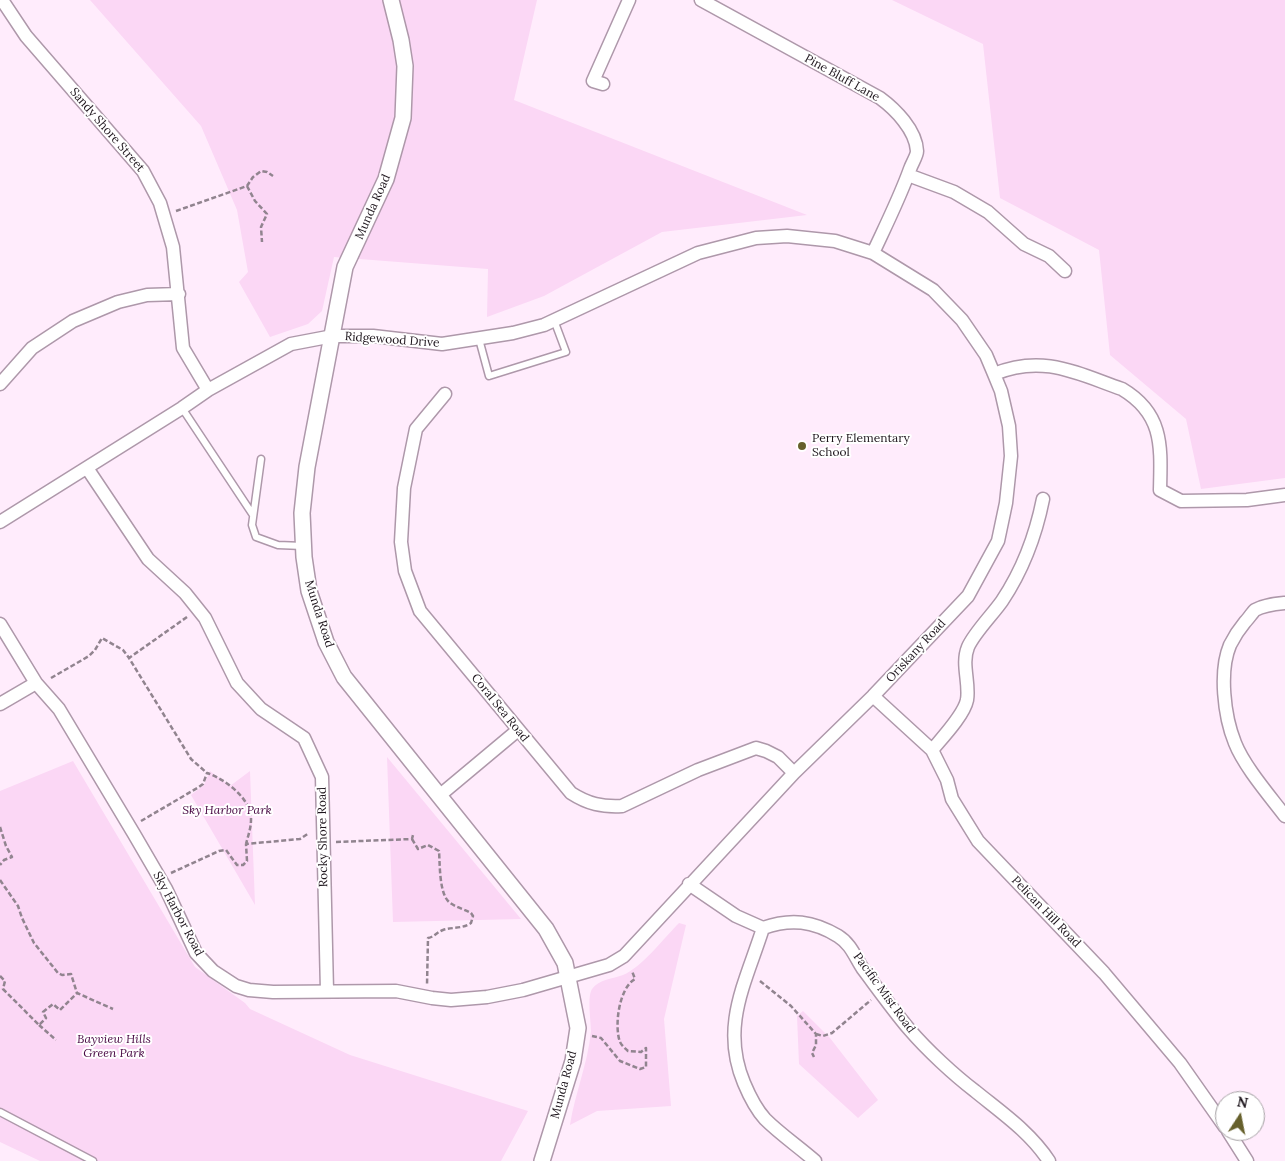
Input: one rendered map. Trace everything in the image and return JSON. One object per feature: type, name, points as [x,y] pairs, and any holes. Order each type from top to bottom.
[{"type":"street","name":"Sandy Shore Street","points":[[2,0],[26,36],[143,171],[160,203],[173,247],[183,348],[208,390]]},
{"type":"street","name":"Munda Road","points":[[391,0],[405,66],[403,118],[386,179],[345,267],[307,467],[302,513],[303,546],[309,590],[326,642],[344,677],[546,929],[564,963],[578,1028],[573,1061],[542,1161]]},
{"type":"street","points":[[603,84],[593,81],[629,0]]},
{"type":"street","name":"Pine Bluff Lane","points":[[701,0],[880,98],[906,124],[917,151],[908,176],[873,253]]},
{"type":"street","points":[[908,176],[954,192],[988,212],[1024,244],[1048,256],[1065,271]]},
{"type":"street","name":"Ridgewood Drive","points":[[0,522],[208,390],[291,344],[333,336],[374,336],[442,344],[514,333],[544,325],[698,253],[756,238],[787,236],[835,241],[873,253]]},
{"type":"street","name":"Oriskany Road","points":[[568,977],[609,965],[624,956],[794,773],[874,696],[968,596],[998,541],[1006,503],[1011,456],[1005,408],[994,374],[975,337],[948,304],[933,290],[873,253]]},
{"type":"street","points":[[0,384],[32,348],[73,321],[118,302],[147,295],[178,294]]},
{"type":"street","points":[[994,374],[1005,369],[1027,364],[1052,366],[1114,386],[1131,394],[1151,415],[1158,432],[1161,449],[1160,490],[1181,501],[1246,500],[1285,495]]},
{"type":"street","name":"Coral Sea Road","points":[[445,394],[416,429],[404,488],[401,542],[405,571],[420,610],[571,794],[594,805],[622,806],[698,770],[756,748],[778,757],[794,773]]},
{"type":"street","name":"Rocky Shore Road","points":[[87,468],[148,559],[185,593],[205,618],[237,683],[261,709],[304,738],[322,777],[327,991]]},
{"type":"street","points":[[932,750],[953,725],[967,701],[965,662],[968,647],[1003,599],[1021,568],[1040,516],[1043,499]]},
{"type":"street","points":[[1285,603],[1268,605],[1255,610],[1234,638],[1226,660],[1224,696],[1235,743],[1242,757],[1285,816]]},
{"type":"street","name":"Sky Harbor Road","points":[[0,624],[36,683],[59,709],[166,889],[196,953],[224,979],[249,990],[273,992],[396,991],[451,1000],[487,997],[523,990],[568,977]]},
{"type":"street","points":[[0,704],[36,683]]},
{"type":"street","name":"Pelican Hill Road","points":[[874,696],[932,750],[947,780],[952,799],[978,841],[1104,973],[1180,1063],[1215,1113]]},
{"type":"street","points":[[439,796],[518,730]]},
{"type":"street","points":[[689,884],[736,916],[763,928],[739,998],[734,1024],[737,1067],[749,1096],[765,1119],[815,1161]]},
{"type":"street","name":"Pacific Mist Road","points":[[763,928],[775,924],[807,922],[841,938],[851,947],[862,968],[916,1037],[961,1080],[1020,1127],[1040,1148],[1049,1161]]},
{"type":"street","points":[[1234,1141],[1247,1161]]},
{"type":"lane","points":[[479,339],[489,376],[566,352],[554,320]]},
{"type":"lane","points":[[182,408],[253,515]]},
{"type":"lane","points":[[261,459],[252,525],[256,537],[278,545],[303,546]]},
{"type":"lane","points":[[0,1112],[93,1161]]},
{"type":"path","points":[[176,211],[247,186],[253,177],[261,171],[273,176]]},
{"type":"path","points":[[247,186],[255,201],[267,214],[261,227],[262,242]]},
{"type":"path","points":[[129,658],[187,617]]},
{"type":"path","points":[[51,678],[89,656],[102,638],[123,650],[192,759],[207,773],[214,775],[234,790],[246,804],[251,820],[246,844],[247,861],[243,865],[237,865],[226,850],[219,851],[171,874]]},
{"type":"path","points":[[141,821],[198,787],[202,784],[207,773]]},
{"type":"path","points":[[0,827],[12,857],[4,860],[0,865]]},
{"type":"path","points":[[246,844],[300,839],[309,833]]},
{"type":"path","points":[[335,842],[412,837],[418,849],[428,845],[439,851],[442,886],[448,902],[471,913],[473,916],[471,924],[467,926],[441,930],[434,937],[428,938],[427,986]]},
{"type":"path","points":[[0,880],[18,906],[34,943],[58,973],[62,975],[71,974],[77,993],[113,1008]]},
{"type":"path","points":[[592,1036],[601,1038],[620,1061],[640,1069],[646,1067],[646,1048],[636,1053],[628,1051],[621,1044],[618,1033],[622,997],[631,981],[635,979],[632,971]]},
{"type":"path","points":[[0,976],[5,981],[3,989],[56,1040]]},
{"type":"path","points":[[760,981],[791,1006],[816,1034],[823,1036],[832,1033],[871,1000]]},
{"type":"path","points":[[39,1025],[46,1018],[43,1012],[53,1004],[60,1010],[77,993]]},
{"type":"path","points":[[814,1057],[812,1053],[816,1045],[816,1034]]},
{"type":"green space","points":[[90,0],[537,0],[514,100],[807,215],[662,232],[544,296],[487,317],[488,269],[334,257],[322,311],[308,324],[270,337],[239,282],[248,272],[237,210],[201,126]]},
{"type":"green space","points":[[892,0],[1285,0],[1285,478],[1201,489],[1186,419],[1110,355],[1099,250],[1000,198],[983,44]]},
{"type":"green space","points":[[387,757],[521,919],[393,922]]},
{"type":"green space","name":"Bayview Hills Green Park","points":[[73,761],[195,967],[245,1003],[250,1009],[350,1055],[528,1111],[501,1161],[40,1161],[0,1142],[0,791]]},
{"type":"green space","name":"Sky Harbor Park","points":[[210,771],[230,786],[250,771],[255,905],[191,795],[204,785]]},
{"type":"green space","points":[[679,923],[686,925],[664,1019],[671,1106],[597,1111],[570,1125],[591,1031],[590,997],[592,989],[598,983],[623,975],[637,966]]},
{"type":"green space","points":[[803,1011],[830,1038],[878,1100],[858,1118],[799,1064],[797,1016]]},
{"type":"place","name":"Perry Elementary School","points":[[802,446]]}]
